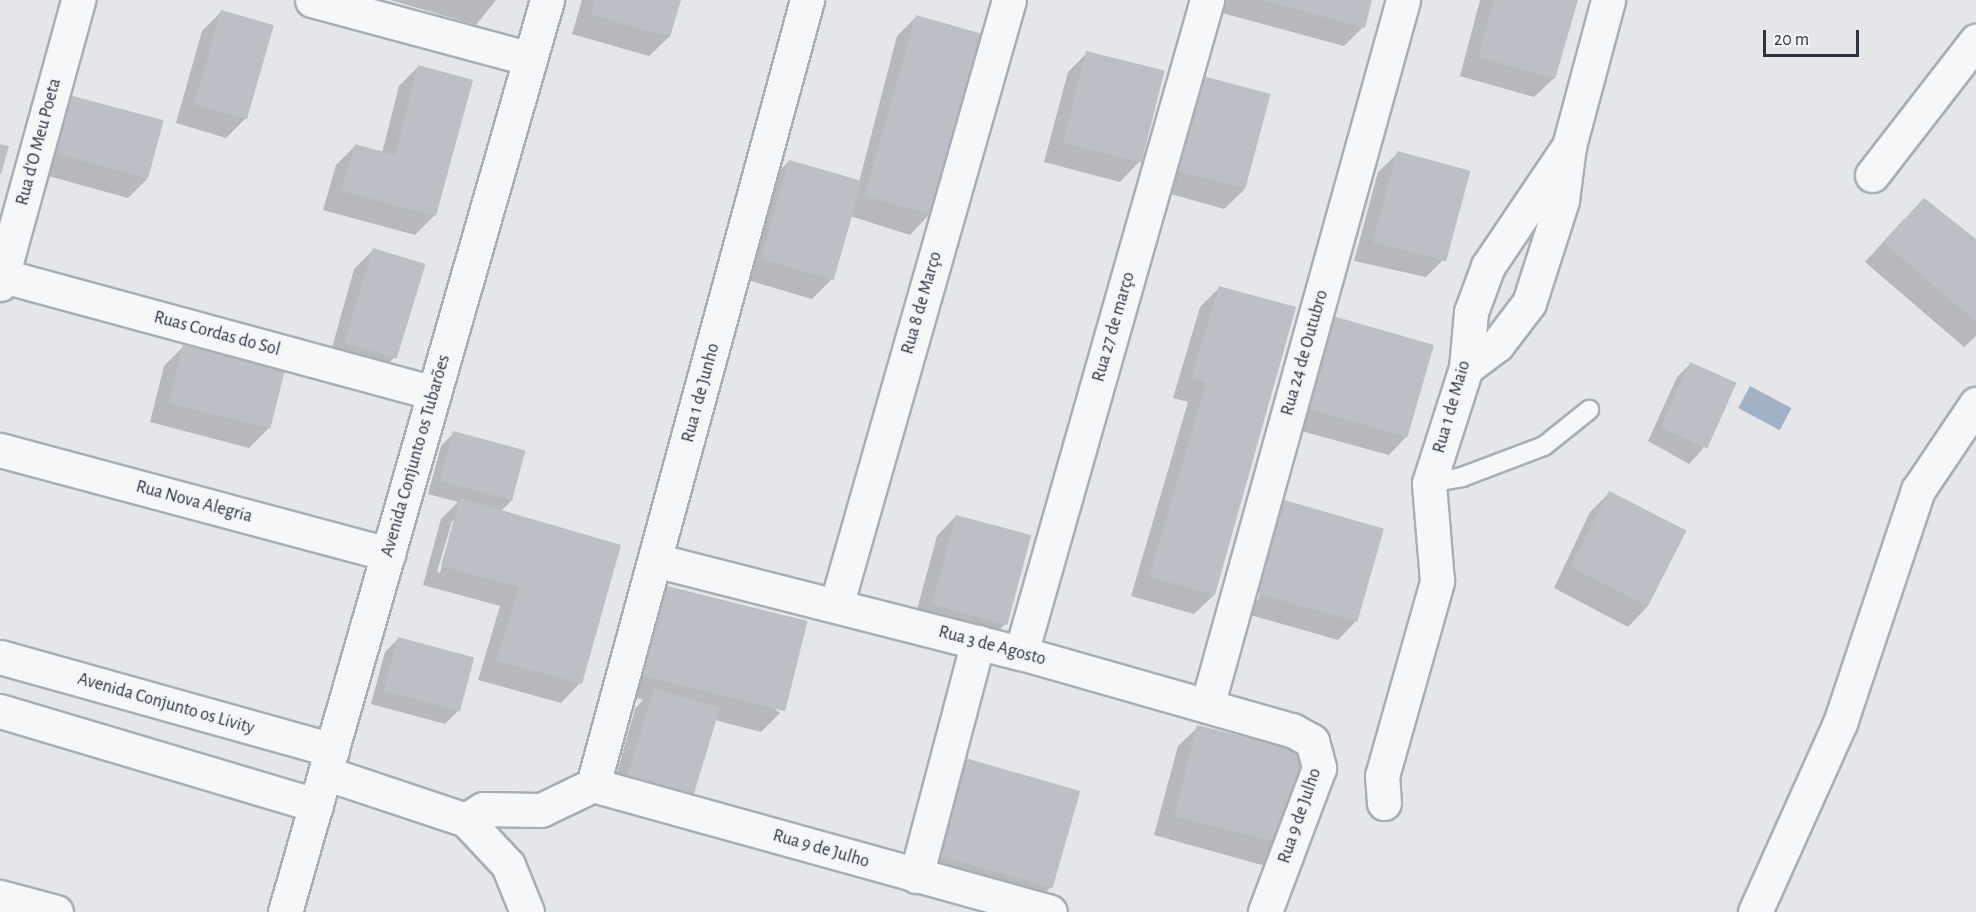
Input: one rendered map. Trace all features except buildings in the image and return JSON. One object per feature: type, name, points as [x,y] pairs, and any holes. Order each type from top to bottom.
[{"type":"street","name":"Rua d'O Meu Poeta","points":[[1,278],[78,0]]},
{"type":"street","points":[[312,0],[530,59]]},
{"type":"street","name":"Avenida Conjunto os Tubarões","points":[[285,912],[547,0]]},
{"type":"street","name":"Rua 1 de Junho","points":[[592,785],[807,0]]},
{"type":"street","name":"Rua 8 de Março","points":[[836,606],[1009,0]]},
{"type":"street","name":"Rua 27 de março","points":[[1022,653],[1207,0]]},
{"type":"street","name":"Rua 24 de Outubro","points":[[1207,706],[1403,0]]},
{"type":"street","name":"Rua 1 de Maio","points":[[1384,803],[1382,776],[1437,581],[1429,483],[1466,368],[1471,312],[1488,266],[1569,146],[1608,0]]},
{"type":"street","points":[[1872,175],[1976,41]]},
{"type":"street","points":[[1466,368],[1497,345],[1529,303],[1562,200],[1569,146]]},
{"type":"street","name":"Ruas Cordas do Sol","points":[[1,278],[434,393]]},
{"type":"street","points":[[1755,912],[1840,723],[1918,490],[1976,404]]},
{"type":"street","name":"Rua Nova Alegria","points":[[0,450],[388,554]]},
{"type":"street","name":"Rua 3 de Agosto","points":[[655,560],[1022,653],[1292,730],[1312,741],[1319,753]]},
{"type":"street","points":[[916,876],[978,642]]},
{"type":"street","name":"Avenida Conjunto os Livity","points":[[0,657],[328,762]]},
{"type":"street","points":[[0,711],[316,805]]},
{"type":"street","name":"Rua 9 de Julho","points":[[1265,912],[1315,783],[1319,753]]},
{"type":"street","points":[[328,762],[466,820],[508,865],[527,912]]},
{"type":"street","points":[[466,820],[483,809],[541,810],[592,785]]},
{"type":"street","name":"Rua 9 de Julho","points":[[592,785],[1050,912]]},
{"type":"street","points":[[0,897],[56,912]]},
{"type":"lane","points":[[1429,483],[1462,477],[1544,446],[1589,410]]},
{"type":"water","points":[[1750,386],[1791,408],[1780,430],[1738,408]]}]
